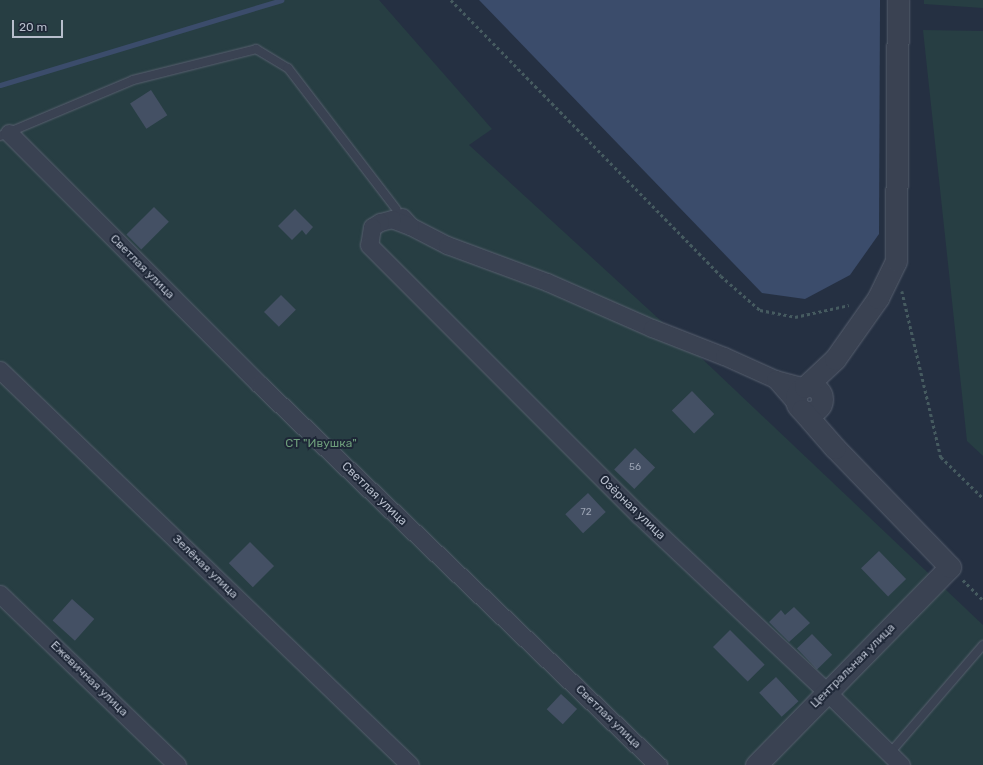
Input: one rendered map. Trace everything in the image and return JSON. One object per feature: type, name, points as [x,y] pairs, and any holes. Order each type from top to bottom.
[{"type":"street","points":[[811,406],[835,359],[878,298],[896,261],[898,0]]},
{"type":"street","name":"Светлая улица","points":[[4,134],[259,384],[658,765]]},
{"type":"street","points":[[396,209],[410,226],[447,245],[547,282],[652,328],[724,356],[775,379],[805,386]]},
{"type":"street","name":"Озёрная улица","points":[[410,226],[392,219],[380,222],[372,227],[369,245],[639,515],[827,692],[895,759]]},
{"type":"street","points":[[811,406],[796,396],[835,359]]},
{"type":"street","name":"Зелёная улица","points":[[0,370],[410,765]]},
{"type":"street","points":[[775,379],[811,406],[835,448],[950,567]]},
{"type":"street","name":"Центральная улица","points":[[756,765],[950,567]]},
{"type":"street","name":"Ежевичная улица","points":[[0,594],[178,765]]},
{"type":"lane","points":[[4,134],[134,80],[256,49],[288,68],[396,209]]},
{"type":"lane","points":[[895,759],[983,645]]},
{"type":"path","points":[[451,0],[721,276],[760,310],[795,317],[827,311],[878,298]]},
{"type":"path","points":[[896,261],[941,458],[983,498]]},
{"type":"path","points":[[950,567],[983,600]]},
{"type":"green space","name":"СТ \"Ивушка\"","points":[[0,0],[379,0],[492,129],[469,145],[695,352],[983,625],[983,765],[0,765]]},
{"type":"green space","points":[[924,0],[983,0],[983,8],[924,4]]},
{"type":"green space","points":[[923,30],[983,31],[983,456],[967,441]]},
{"type":"water","points":[[479,0],[880,0],[879,234],[850,275],[805,299],[762,293]]},
{"type":"building","points":[[151,90],[167,115],[146,129],[130,104]]},
{"type":"building","points":[[154,207],[169,222],[141,249],[126,235]]},
{"type":"building","points":[[295,209],[313,227],[306,235],[302,230],[292,240],[278,226]]},
{"type":"building","points":[[281,295],[296,310],[279,327],[264,312]]},
{"type":"building","points":[[692,391],[714,414],[694,433],[672,410]]},
{"type":"building","points":[[635,448],[655,467],[634,489],[614,470]]},
{"type":"building","points":[[588,493],[606,512],[583,533],[565,514]]},
{"type":"building","points":[[250,542],[274,566],[253,587],[229,563]]},
{"type":"building","points":[[879,551],[906,579],[888,596],[861,568]]},
{"type":"building","points":[[72,599],[94,619],[75,641],[53,621]]},
{"type":"building","points":[[794,607],[810,623],[789,642],[769,622],[781,610],[785,615]]},
{"type":"building","points":[[730,630],[765,665],[748,682],[713,647]]},
{"type":"building","points":[[812,634],[832,655],[817,669],[797,649]]},
{"type":"building","points":[[776,677],[799,701],[782,717],[759,693]]},
{"type":"building","points":[[561,694],[577,709],[563,724],[547,709]]},
{"type":"waterway","points":[[0,85],[281,0]]}]
